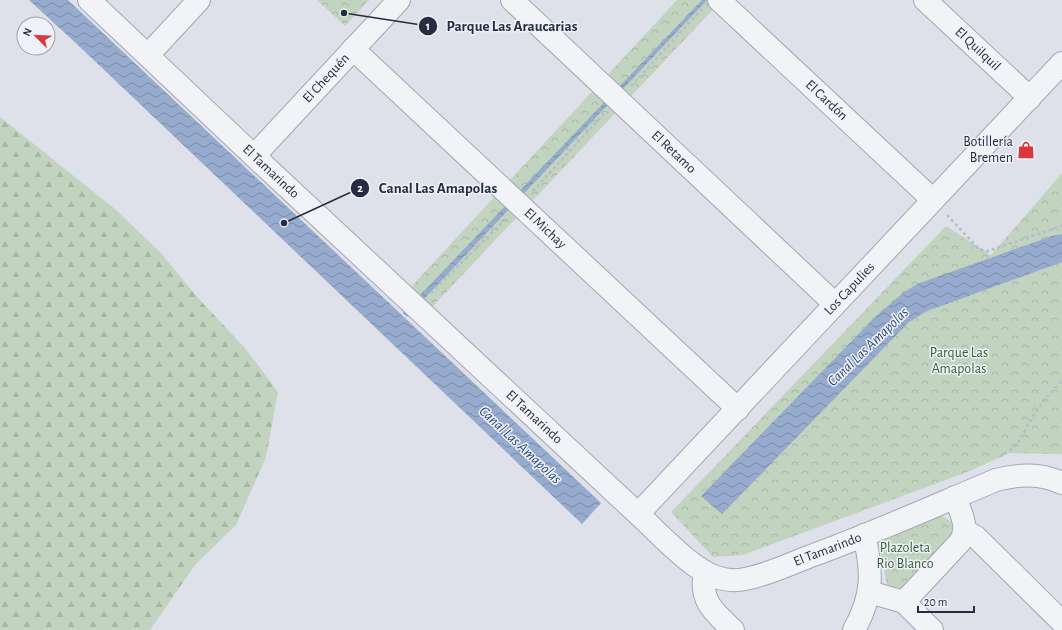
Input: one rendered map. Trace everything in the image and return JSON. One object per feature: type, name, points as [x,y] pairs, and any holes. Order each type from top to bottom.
[{"type":"street","name":"El Tamarindo","points":[[89,0],[416,308],[687,560],[705,572],[725,580],[748,579],[836,547],[996,480],[1011,476],[1042,476],[1062,483]]},
{"type":"street","points":[[148,55],[199,0]]},
{"type":"street","name":"El Chequén","points":[[254,156],[399,0]]},
{"type":"street","name":"El Retamo","points":[[512,0],[835,304]]},
{"type":"street","name":"El Cardón","points":[[719,0],[933,200]]},
{"type":"street","name":"El Quilquil","points":[[925,0],[1030,98]]},
{"type":"street","name":"El Michay","points":[[353,50],[738,409]]},
{"type":"street","name":"Los Capulies","points":[[638,514],[1062,63]]},
{"type":"street","points":[[904,602],[964,537],[965,525],[955,497]]},
{"type":"street","points":[[965,531],[976,537],[1062,622]]},
{"type":"street","points":[[854,630],[864,609],[868,592],[870,568],[864,535]]},
{"type":"street","points":[[705,572],[703,586],[706,601],[715,613],[733,630]]},
{"type":"street","points":[[868,592],[904,602],[932,630]]},
{"type":"path","points":[[933,200],[978,248],[984,251],[1062,226]]},
{"type":"path","points":[[416,308],[520,206]]},
{"type":"path","points":[[996,459],[1010,452],[1022,439],[1027,426],[1036,411],[1062,380]]},
{"type":"green space","points":[[317,0],[369,0],[345,26]]},
{"type":"green space","points":[[677,0],[722,0],[418,322],[397,302]]},
{"type":"green space","points":[[0,117],[115,209],[160,252],[198,298],[245,348],[278,392],[266,457],[236,525],[195,565],[150,630],[0,630]]},
{"type":"green space","name":"Parque Las Amapolas","points":[[1062,173],[1062,454],[1009,453],[970,471],[743,555],[713,557],[671,512],[946,226],[991,255]]},
{"type":"green space","name":"Plazoleta Rio Blanco","points":[[941,515],[954,524],[951,540],[905,589],[887,585],[879,543]]},
{"type":"water","points":[[29,0],[68,0],[601,503],[582,524],[56,25],[56,16],[46,16]]},
{"type":"water","points":[[702,0],[707,0],[407,317],[403,313]]},
{"type":"water","points":[[1062,234],[1062,262],[927,311],[909,322],[722,514],[701,496],[874,318],[903,293],[917,284],[1052,236]]},
{"type":"place","name":"Parque Las Araucarias","points":[[344,13]]},
{"type":"place","name":"Botillería Bremen","points":[[1026,150]]},
{"type":"place","name":"Canal Las Amapolas","points":[[284,223]]}]
